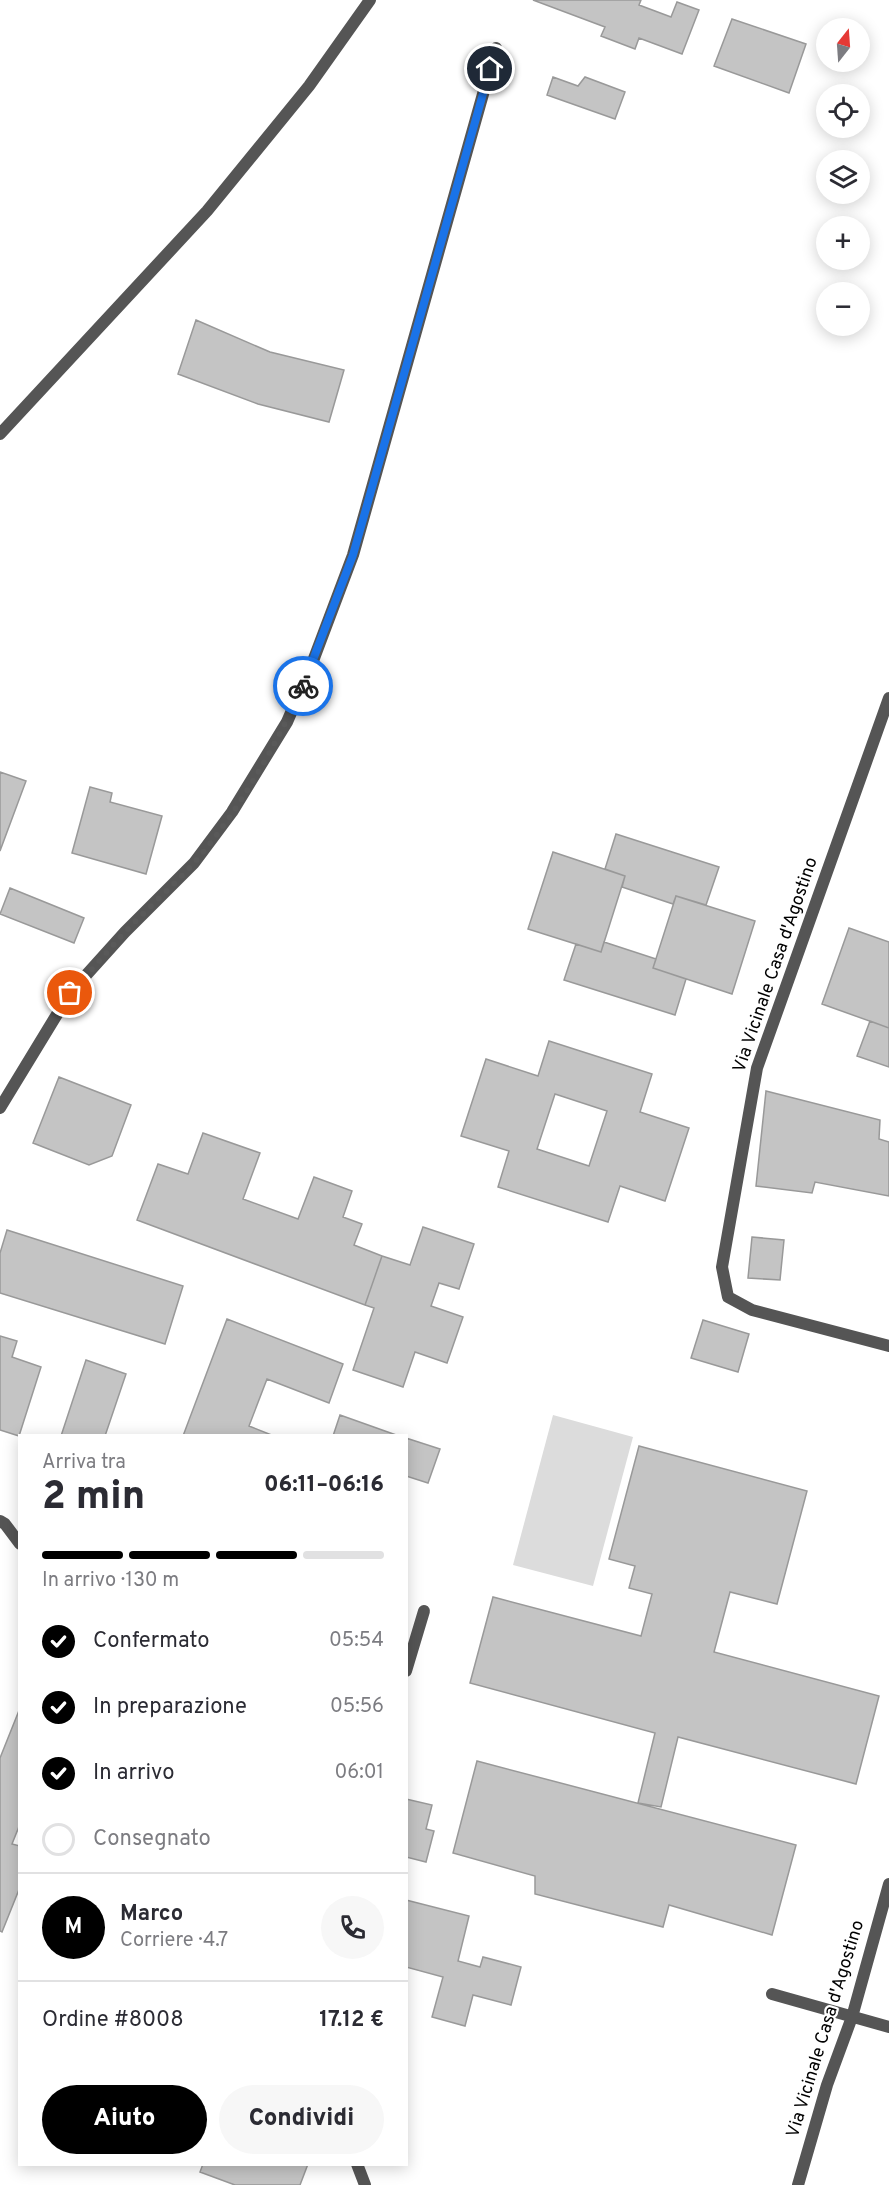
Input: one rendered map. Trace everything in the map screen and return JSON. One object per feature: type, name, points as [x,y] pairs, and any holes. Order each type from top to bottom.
[{"type":"street","points":[[0,434],[207,211],[309,86],[370,0]]},
{"type":"street","points":[[0,1108],[70,993],[125,932],[194,863],[232,812],[287,722],[310,669],[353,555],[496,48]]},
{"type":"street","name":"Via Vicinale Casa d'Agostino","points":[[889,698],[757,1068],[722,1268],[728,1297],[752,1311],[889,1346]]},
{"type":"street","points":[[0,1521],[18,1542]]},
{"type":"street","points":[[408,1664],[424,1611]]},
{"type":"street","name":"Via Vicinale Casa d'Agostino","points":[[798,2185],[827,2085],[852,2017],[889,1884]]},
{"type":"street","points":[[772,1994],[889,2027]]},
{"type":"street","points":[[358,2166],[365,2185]]},
{"type":"shaded area","points":[[553,1415],[633,1437],[593,1586],[513,1565]]},
{"type":"building","points":[[533,0],[641,0],[639,5],[671,17],[677,2],[699,10],[682,54],[639,38],[635,49],[601,36],[605,27]]},
{"type":"building","points":[[732,19],[806,44],[789,93],[714,66]]},
{"type":"building","points":[[553,77],[578,86],[585,77],[625,92],[615,119],[547,95]]},
{"type":"building","points":[[196,320],[270,352],[344,370],[329,422],[258,404],[178,374]]},
{"type":"building","points":[[0,772],[26,781],[0,851]]},
{"type":"building","points":[[90,787],[112,793],[110,802],[162,816],[146,874],[72,853]]},
{"type":"building","points":[[616,834],[719,867],[706,905],[676,896],[673,904],[622,887],[625,876],[605,869]]},
{"type":"building","points":[[553,852],[625,876],[601,952],[528,929]]},
{"type":"building","points":[[10,888],[84,918],[74,943],[0,914]]},
{"type":"building","points":[[676,896],[755,921],[732,994],[653,968]]},
{"type":"building","points":[[849,928],[889,942],[889,1028],[822,1004]]},
{"type":"building","points":[[604,942],[656,959],[653,968],[686,979],[675,1015],[564,980],[576,944],[601,952]]},
{"type":"building","points":[[870,1021],[889,1028],[889,1067],[857,1056]]},
{"type":"building","points":[[549,1041],[652,1074],[640,1112],[689,1128],[665,1201],[620,1186],[608,1222],[498,1187],[509,1151],[461,1136],[486,1059],[538,1076]],"holes":[[[555,1094],[607,1111],[589,1166],[537,1149]]]},
{"type":"building","points":[[59,1077],[131,1105],[112,1156],[89,1165],[33,1143]]},
{"type":"building","points":[[766,1091],[880,1120],[879,1139],[889,1142],[889,1196],[815,1182],[812,1193],[756,1186]]},
{"type":"building","points":[[203,1133],[260,1153],[243,1199],[298,1219],[314,1177],[352,1191],[343,1217],[362,1224],[354,1245],[382,1256],[365,1305],[137,1220],[158,1164],[188,1174]]},
{"type":"building","points":[[423,1227],[474,1244],[459,1289],[439,1283],[431,1306],[463,1317],[447,1363],[415,1352],[403,1387],[353,1370],[374,1308],[365,1305],[382,1256],[410,1265]]},
{"type":"building","points":[[7,1230],[183,1286],[165,1344],[0,1293],[0,1253]]},
{"type":"building","points":[[752,1237],[784,1240],[780,1280],[748,1278]]},
{"type":"building","points":[[227,1319],[343,1364],[329,1403],[267,1379],[249,1426],[269,1434],[184,1434]]},
{"type":"building","points":[[703,1320],[749,1334],[738,1372],[691,1358]]},
{"type":"building","points":[[0,1336],[17,1341],[12,1357],[41,1367],[20,1434],[18,1436],[0,1430]]},
{"type":"building","points":[[86,1360],[126,1374],[106,1434],[62,1434]]},
{"type":"building","points":[[340,1415],[393,1434],[334,1434]]},
{"type":"building","points":[[408,1439],[440,1449],[428,1483],[408,1477]]},
{"type":"building","points":[[639,1446],[807,1491],[777,1604],[730,1592],[714,1652],[879,1696],[856,1784],[678,1737],[661,1807],[638,1803],[655,1733],[470,1683],[493,1597],[641,1636],[652,1594],[629,1588],[635,1566],[609,1559]]},
{"type":"building","points":[[18,1713],[18,1829],[12,1844],[18,1846],[18,1892],[2,1932],[0,1931],[0,1758]]},
{"type":"building","points":[[477,1761],[796,1845],[772,1935],[669,1905],[663,1927],[535,1894],[535,1876],[453,1853]]},
{"type":"building","points":[[408,1799],[432,1805],[426,1829],[434,1831],[426,1862],[408,1858]]},
{"type":"building","points":[[408,1901],[469,1916],[458,1961],[480,1967],[483,1957],[521,1967],[511,2005],[473,1995],[465,2026],[432,2017],[443,1977],[408,1968]]},
{"type":"building","points":[[202,2166],[307,2166],[300,2185],[235,2185],[200,2172]]},
{"type":"way so far","points":[[70,993],[125,932],[194,863],[232,812],[263,763],[287,722],[303,686]]},
{"type":"route","points":[[303,686],[353,555],[490,69]]}]
